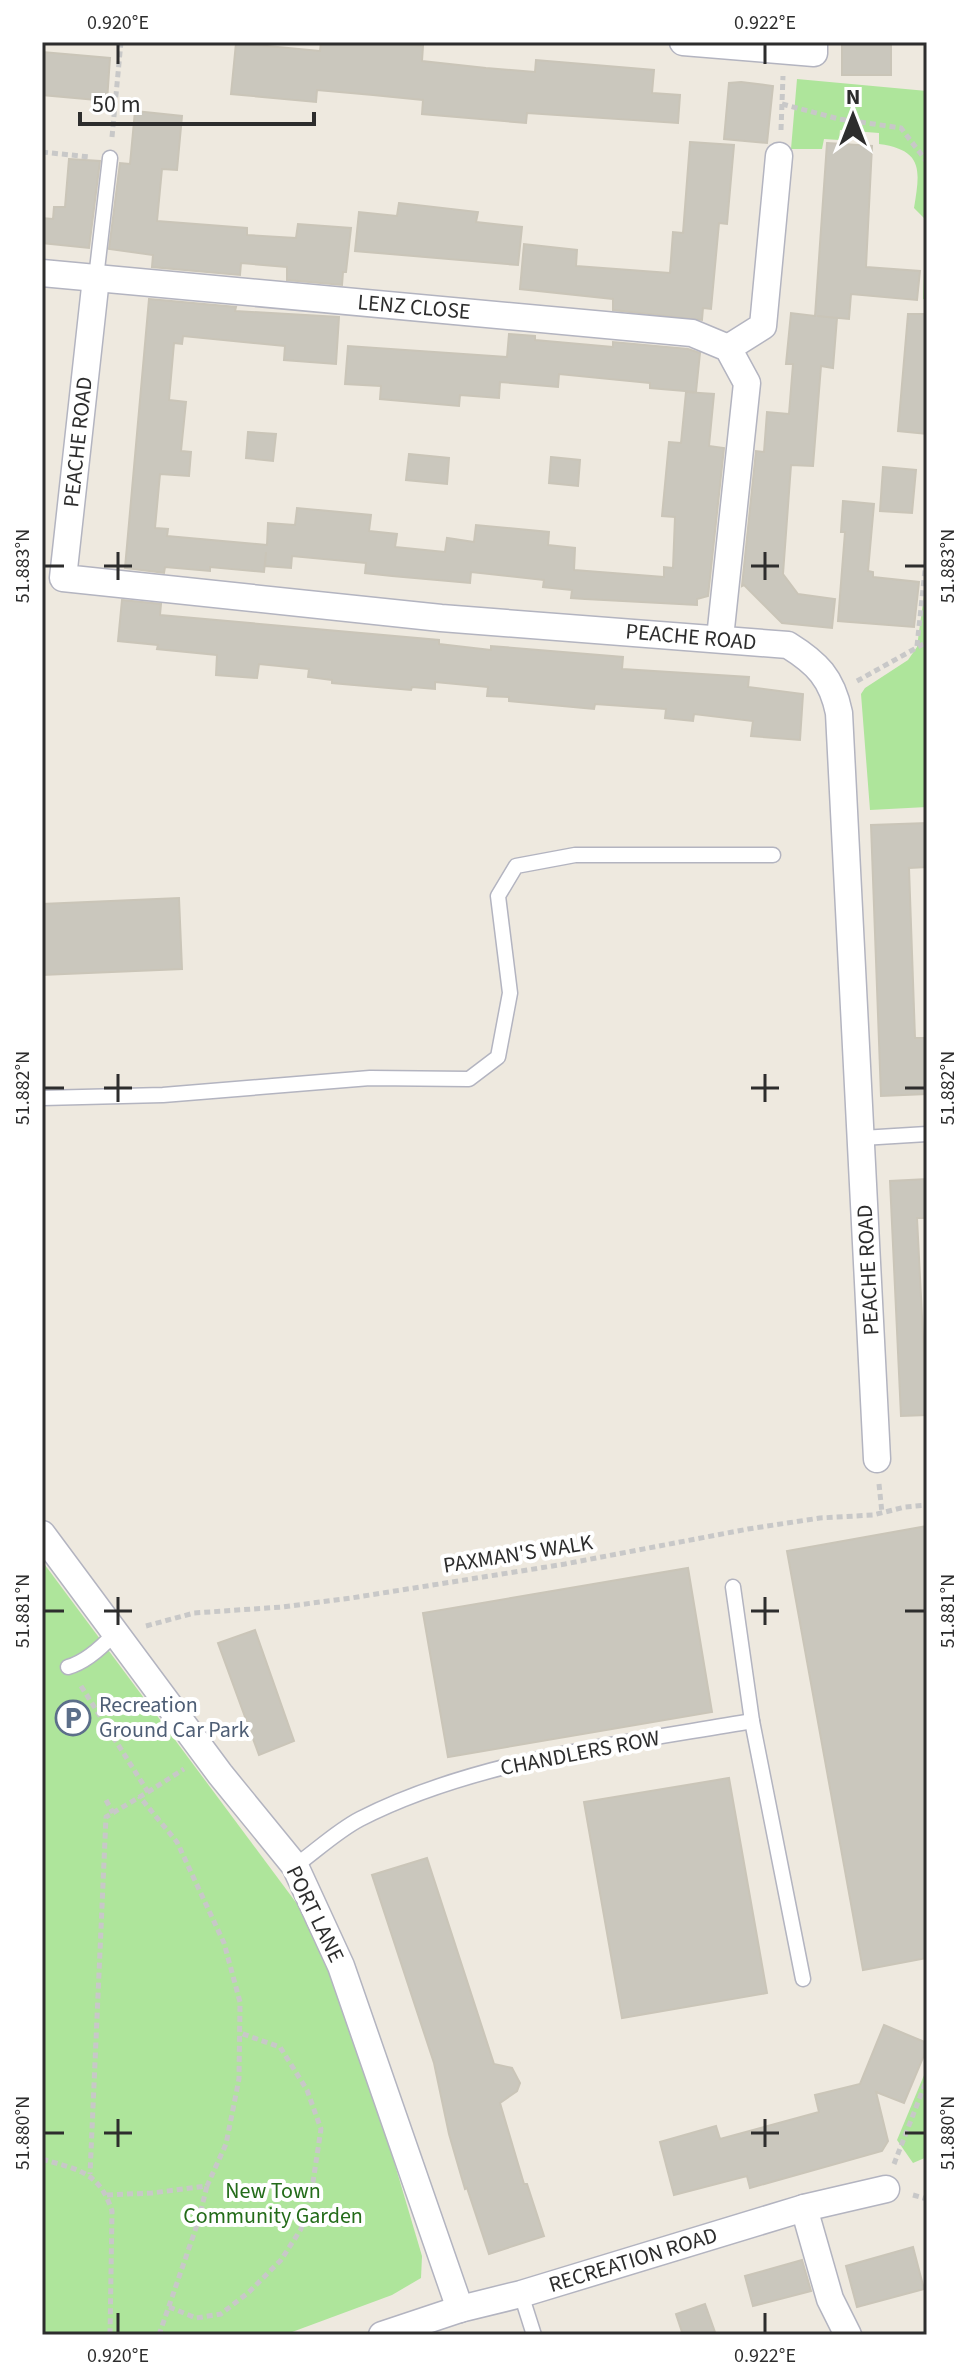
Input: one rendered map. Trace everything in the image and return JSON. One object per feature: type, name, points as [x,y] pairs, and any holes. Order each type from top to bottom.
[{"type":"street","points":[[683,42],[814,53],[814,42]]},
{"type":"street","points":[[720,638],[747,383],[728,348],[763,326],[779,156]]},
{"type":"street","name":"LENZ CLOSE","points":[[42,273],[692,333],[728,348]]},
{"type":"street","name":"PEACHE ROAD","points":[[96,278],[63,578],[441,618],[788,645],[814,661],[835,693],[840,729],[877,1459]]},
{"type":"street","name":"PORT LANE","points":[[42,1534],[206,1756],[295,1866],[341,1966],[460,2309]]},
{"type":"street","name":"RECREATION ROAD","points":[[382,2335],[460,2309],[521,2294],[804,2208],[886,2189]]},
{"type":"street","points":[[804,2208],[830,2299],[848,2335]]},
{"type":"lane","points":[[96,278],[110,158]]},
{"type":"lane","points":[[42,1098],[163,1095],[370,1078],[469,1079],[498,1057],[510,993],[498,896],[516,866],[575,855],[773,855]]},
{"type":"lane","points":[[862,1138],[927,1134]]},
{"type":"lane","points":[[733,1587],[752,1721],[803,1979]]},
{"type":"lane","points":[[68,1667],[76,1665],[104,1645],[114,1634]]},
{"type":"lane","name":"CHANDLERS ROW","points":[[295,1866],[358,1820],[466,1776],[613,1745],[752,1721]]},
{"type":"lane","points":[[521,2294],[534,2335]]},
{"type":"path","points":[[42,152],[110,158],[121,42]]},
{"type":"path","points":[[779,156],[784,51]]},
{"type":"path","points":[[782,104],[839,119],[901,128],[927,162]]},
{"type":"path","points":[[917,647],[927,551]]},
{"type":"path","points":[[835,693],[927,642]]},
{"type":"path","name":"PAXMAN'S WALK","points":[[114,1634],[194,1613],[282,1607],[378,1594],[565,1564],[748,1529],[820,1518],[873,1515],[927,1505]]},
{"type":"path","points":[[68,1667],[148,1792]]},
{"type":"path","points":[[90,2174],[106,1817],[206,1756]]},
{"type":"path","points":[[139,1796],[177,1842],[224,1943],[240,2002],[239,2079],[226,2144],[207,2186],[198,2222],[159,2335]]},
{"type":"path","points":[[106,1800],[113,1813]]},
{"type":"path","points":[[169,2307],[196,2318],[221,2314],[281,2260],[301,2229],[321,2129],[307,2090],[280,2047],[240,2033]]},
{"type":"path","points":[[886,2189],[902,2139],[927,2079]]},
{"type":"path","points":[[42,2159],[90,2174],[107,2195],[112,2211],[110,2335]]},
{"type":"path","points":[[107,2195],[207,2186]]},
{"type":"green space","points":[[797,79],[927,91],[927,299],[923,299],[926,220],[914,208],[916,164],[904,151],[879,144],[879,133],[840,130],[839,140],[824,139],[822,149],[791,149]]},
{"type":"green space","points":[[927,572],[927,807],[870,810],[861,694],[865,688],[908,660],[917,647]]},
{"type":"green space","name":"New Town Community Garden","points":[[42,1561],[309,1920],[353,2023],[422,2256],[421,2278],[392,2295],[284,2335],[42,2335]]},
{"type":"green space","points":[[927,2068],[927,2157],[913,2163],[897,2140]]},
{"type":"building","points":[[321,42],[423,46],[422,61],[486,68],[535,72],[536,60],[654,70],[652,93],[680,95],[678,123],[527,113],[526,123],[422,114],[423,100],[373,95],[317,90],[316,102],[231,94],[236,43],[320,51]]},
{"type":"building","points":[[842,42],[891,42],[891,75],[842,75]]},
{"type":"building","points":[[42,52],[110,58],[107,101],[42,95]]},
{"type":"building","points":[[729,83],[773,86],[767,143],[724,139]]},
{"type":"building","points":[[135,111],[182,116],[177,170],[162,169],[157,221],[247,228],[247,235],[296,238],[298,224],[351,228],[342,285],[287,280],[287,267],[241,263],[240,275],[152,267],[153,255],[109,249],[120,163],[130,164]]},
{"type":"building","points":[[690,142],[734,145],[727,224],[719,223],[711,309],[703,308],[702,320],[613,310],[613,299],[520,289],[524,244],[577,250],[576,266],[670,273],[673,232],[683,233]]},
{"type":"building","points":[[827,143],[872,146],[866,267],[920,271],[917,300],[851,294],[849,319],[817,316],[837,318],[833,368],[821,366],[813,466],[791,465],[783,574],[798,594],[835,599],[832,628],[782,623],[742,586],[756,451],[764,452],[767,412],[789,414],[793,364],[786,364],[791,313],[815,316]]},
{"type":"building","points":[[69,159],[100,161],[89,248],[42,243],[42,218],[53,219],[54,207],[65,207]]},
{"type":"building","points":[[399,203],[478,212],[476,222],[522,227],[518,265],[355,251],[359,212],[397,216]]},
{"type":"building","points":[[149,299],[236,307],[235,311],[339,317],[336,364],[284,360],[285,346],[183,336],[182,344],[174,343],[169,400],[186,402],[181,451],[191,452],[189,476],[160,474],[155,528],[168,529],[167,536],[267,545],[268,523],[295,525],[297,508],[371,515],[369,531],[397,534],[395,547],[445,552],[447,538],[474,542],[476,525],[549,532],[548,545],[575,548],[574,570],[664,577],[664,567],[673,568],[675,517],[662,516],[669,442],[681,443],[686,392],[714,394],[709,446],[724,448],[708,596],[697,599],[697,605],[571,598],[572,590],[543,587],[544,580],[471,572],[470,583],[365,573],[366,563],[292,556],[291,568],[265,566],[266,552],[264,572],[165,567],[164,573],[125,568]]},
{"type":"building","points":[[908,314],[927,314],[927,434],[898,431]]},
{"type":"building","points":[[509,334],[535,336],[535,340],[613,347],[613,342],[688,349],[700,353],[696,392],[650,388],[650,383],[559,374],[558,387],[500,382],[499,398],[460,395],[459,406],[380,399],[381,386],[345,384],[348,346],[507,357]]},
{"type":"building","points":[[248,432],[276,434],[273,461],[246,458]]},
{"type":"building","points":[[409,454],[449,458],[447,484],[406,480]]},
{"type":"building","points":[[551,457],[580,460],[578,486],[549,483]]},
{"type":"building","points":[[883,467],[916,470],[912,513],[880,511]]},
{"type":"building","points":[[843,501],[874,504],[868,571],[873,572],[873,577],[919,582],[914,627],[838,621],[845,532],[841,532]]},
{"type":"building","points":[[122,600],[161,604],[160,615],[439,640],[439,644],[491,650],[491,646],[623,657],[622,669],[749,677],[748,687],[803,694],[800,740],[751,736],[753,721],[694,714],[693,721],[665,718],[666,709],[595,704],[594,709],[509,701],[509,697],[487,696],[488,687],[435,682],[435,689],[412,687],[411,690],[332,683],[332,680],[308,677],[309,669],[259,664],[257,678],[216,675],[217,655],[157,649],[158,645],[118,641]]},
{"type":"building","points":[[927,823],[927,867],[909,868],[915,1038],[927,1038],[927,1094],[881,1096],[871,825]]},
{"type":"building","points":[[179,898],[182,969],[42,975],[42,904]]},
{"type":"building","points":[[927,1179],[927,1218],[917,1218],[927,1415],[901,1416],[890,1181]]},
{"type":"building","points":[[927,1526],[927,1958],[863,1970],[787,1551]]},
{"type":"building","points":[[688,1568],[712,1712],[448,1757],[423,1613]]},
{"type":"building","points":[[255,1630],[294,1741],[259,1755],[218,1643]]},
{"type":"building","points":[[729,1778],[767,1993],[622,2018],[584,1802]]},
{"type":"building","points":[[427,1858],[494,2064],[512,2068],[520,2083],[517,2091],[500,2103],[524,2184],[527,2184],[544,2236],[489,2254],[449,2134],[434,2063],[372,1875]]},
{"type":"building","points":[[884,2025],[927,2043],[927,2048],[904,2103],[876,2092],[888,2141],[882,2151],[750,2188],[747,2176],[674,2195],[660,2142],[716,2126],[720,2139],[819,2112],[815,2095],[860,2084]]},
{"type":"building","points":[[913,2247],[924,2289],[857,2307],[846,2266]]},
{"type":"building","points":[[802,2260],[811,2291],[753,2306],[745,2276]]},
{"type":"building","points":[[705,2304],[716,2335],[683,2335],[676,2314]]},
{"type":"place","name":"Recreation Ground Car Park","points":[[73,1718]]}]
